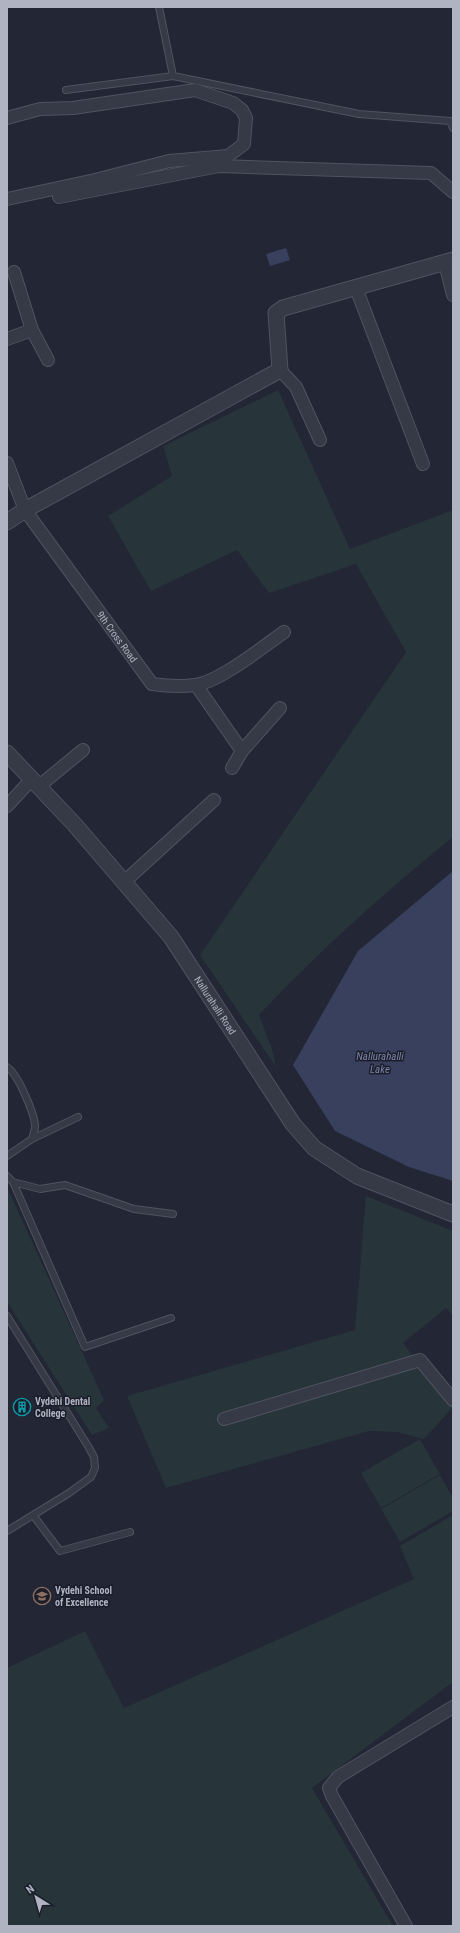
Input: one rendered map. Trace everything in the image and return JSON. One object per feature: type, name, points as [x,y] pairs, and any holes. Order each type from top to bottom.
[{"type":"street","points":[[7,118],[40,109],[73,108],[195,90],[233,102],[242,110],[246,118],[244,144],[228,156],[169,161],[95,180],[7,199]]},
{"type":"street","points":[[59,196],[219,166],[430,173],[453,192]]},
{"type":"street","points":[[320,440],[296,387],[280,370],[276,313],[283,308],[449,262],[453,295]]},
{"type":"street","points":[[14,272],[32,330],[48,360]]},
{"type":"street","points":[[356,288],[423,464]]},
{"type":"street","points":[[7,339],[32,330]]},
{"type":"street","points":[[7,522],[25,510],[280,370]]},
{"type":"street","name":"9th Cross Road","points":[[7,463],[25,510],[152,684],[167,686],[196,685],[215,678],[284,632]]},
{"type":"street","points":[[196,685],[242,751]]},
{"type":"street","points":[[232,768],[242,751],[280,708]]},
{"type":"street","points":[[7,806],[34,783],[83,750]]},
{"type":"street","name":"Nallurahalli Road","points":[[7,753],[75,825],[172,937],[293,1124],[314,1148],[358,1176],[453,1214]]},
{"type":"street","points":[[124,882],[214,800]]},
{"type":"street","points":[[224,1418],[420,1360],[453,1400]]},
{"type":"street","points":[[406,1926],[332,1796],[329,1788],[338,1777],[453,1707]]},
{"type":"lane","points":[[159,7],[173,76]]},
{"type":"lane","points":[[66,90],[173,76],[359,114],[450,121],[453,128]]},
{"type":"lane","points":[[7,1067],[12,1071],[28,1102],[36,1125],[32,1139]]},
{"type":"lane","points":[[7,1156],[32,1139],[78,1117]]},
{"type":"lane","points":[[7,1176],[14,1182],[40,1189],[65,1185],[134,1209],[173,1214]]},
{"type":"lane","points":[[14,1182],[85,1347],[170,1318]]},
{"type":"lane","points":[[7,1316],[88,1446],[94,1457],[95,1468],[91,1477],[69,1493],[7,1531]]},
{"type":"lane","points":[[33,1515],[60,1550],[130,1532]]},
{"type":"shaded area","points":[[278,390],[350,549],[453,510],[453,837],[402,879],[329,945],[259,1015],[273,1052],[276,1067],[200,955],[406,652],[356,564],[269,593],[237,550],[151,591],[108,516],[172,476],[163,446]]},
{"type":"shaded area","points":[[7,1187],[104,1400],[96,1408],[109,1428],[92,1435],[7,1302]]},
{"type":"shaded area","points":[[366,1196],[453,1231],[453,1316],[446,1308],[403,1343],[453,1407],[424,1439],[397,1432],[369,1431],[166,1488],[127,1396],[355,1330]]},
{"type":"shaded area","points":[[420,1439],[440,1474],[381,1508],[361,1473]]},
{"type":"shaded area","points":[[440,1475],[453,1498],[453,1511],[400,1542],[381,1509]]},
{"type":"shaded area","points":[[453,1515],[453,1682],[312,1788],[393,1926],[7,1926],[7,1668],[85,1631],[124,1708],[414,1579],[400,1546]]},
{"type":"water","points":[[286,248],[290,260],[270,266],[266,254]]},
{"type":"water","name":"Nallurahalli Lake","points":[[453,871],[453,1181],[409,1167],[335,1131],[293,1065],[358,951]]},
{"type":"place","name":"Vydehi Dental College","points":[[22,1407]]},
{"type":"place","name":"Vydehi School of Excellence","points":[[42,1596]]}]
